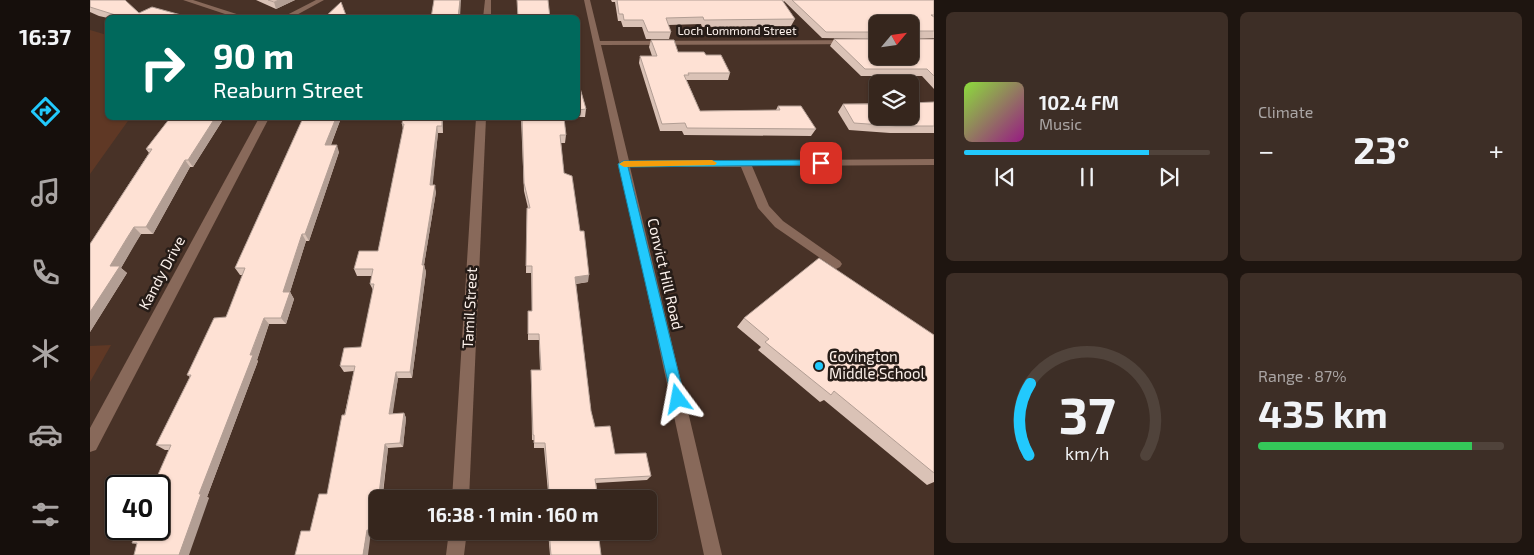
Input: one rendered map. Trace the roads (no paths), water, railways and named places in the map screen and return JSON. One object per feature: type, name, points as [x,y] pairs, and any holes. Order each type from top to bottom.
[{"type":"street","points":[[186,0],[236,15]]},
{"type":"street","points":[[290,15],[321,0]]},
{"type":"street","points":[[487,15],[488,0]]},
{"type":"street","name":"Convict Hill Road","points":[[587,0],[714,555]]},
{"type":"street","name":"Loch Lommond Street","points":[[596,43],[869,42]]},
{"type":"street","name":"Kandy Drive","points":[[90,444],[263,120]]},
{"type":"street","name":"Tamil Street","points":[[460,490],[481,120]]},
{"type":"street","points":[[623,164],[934,162]]},
{"type":"street","points":[[745,163],[764,208],[779,224],[836,264]]},
{"type":"street","points":[[455,555],[457,540]]},
{"type":"place","name":"Covington Middle School","points":[[819,366]]}]
